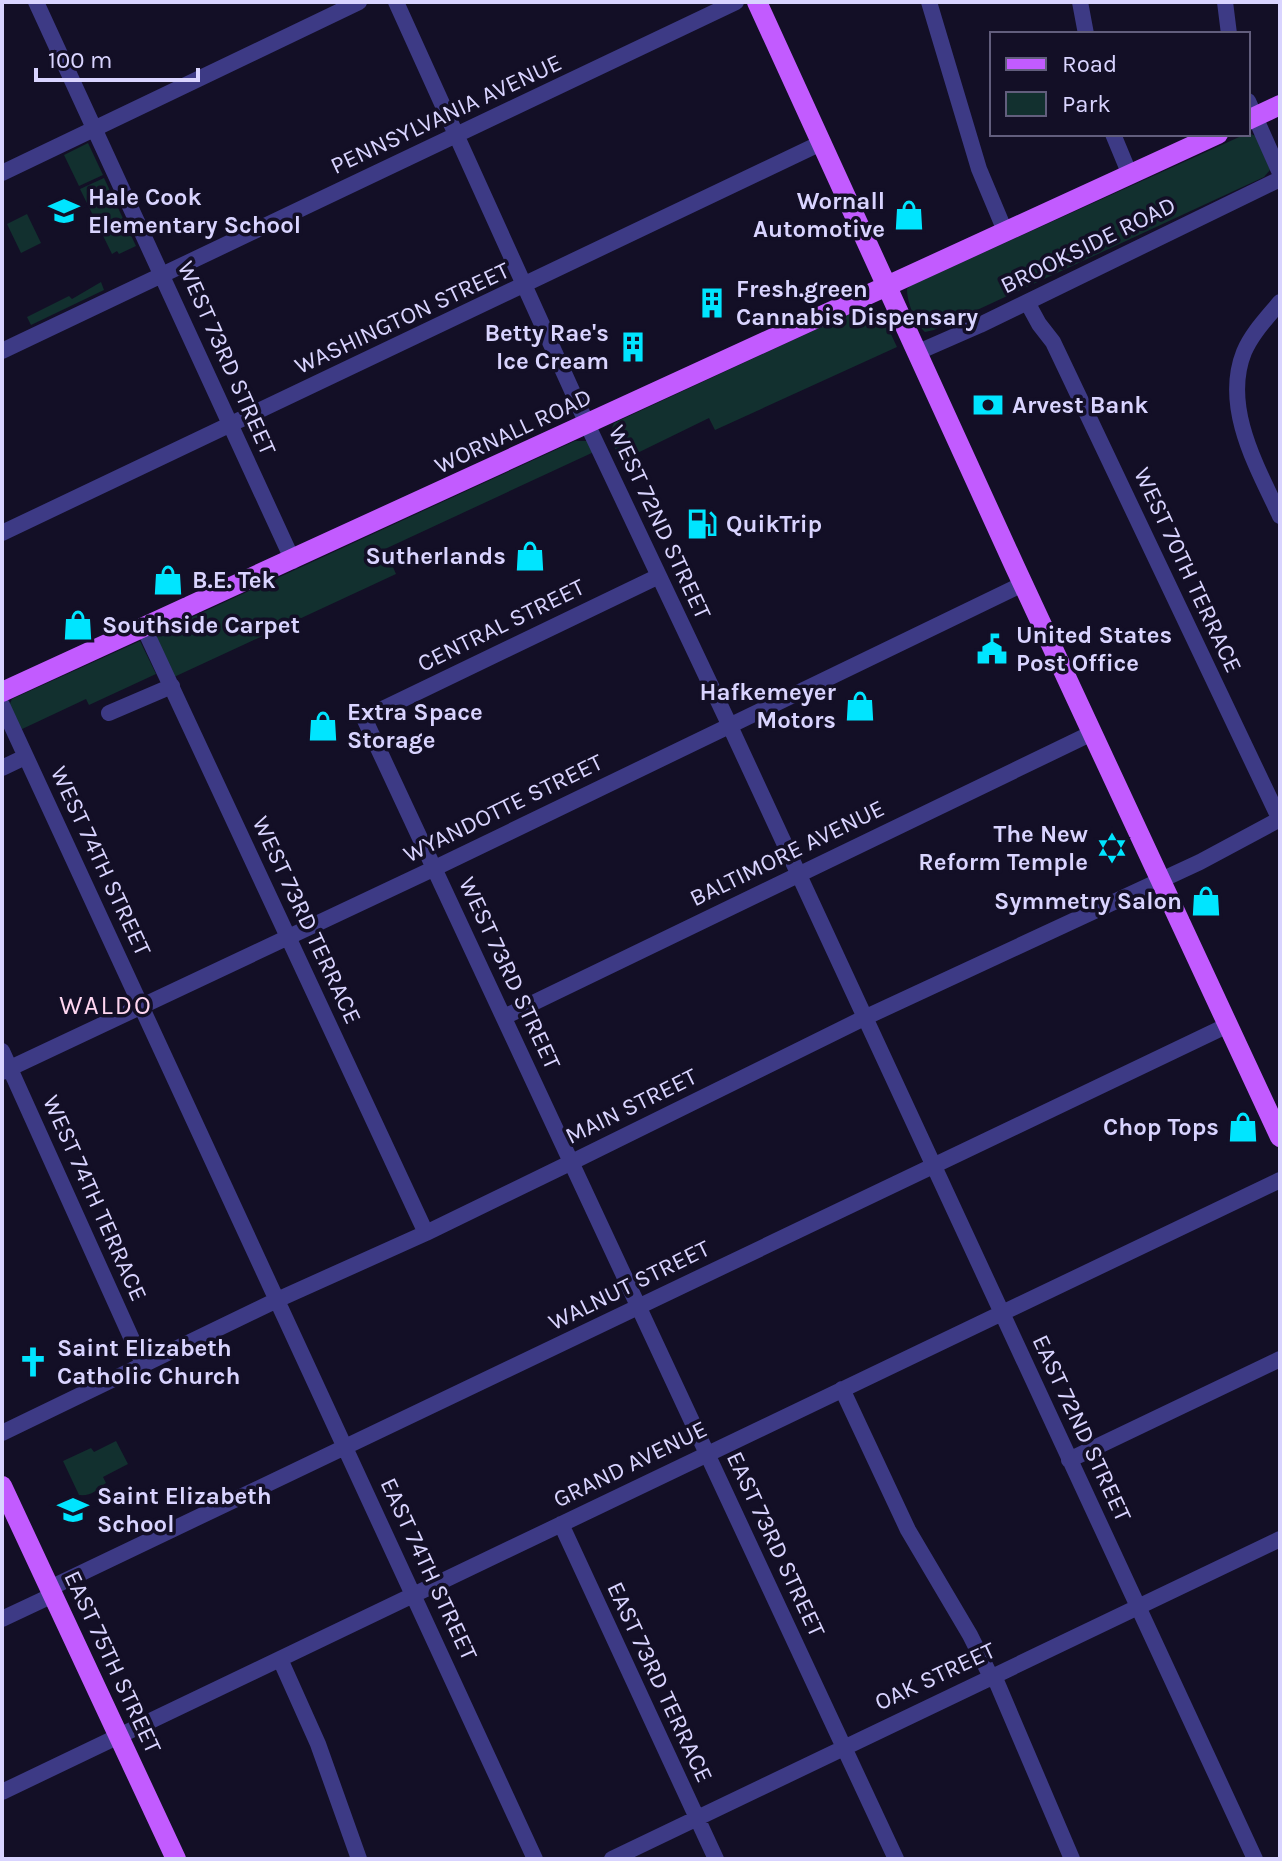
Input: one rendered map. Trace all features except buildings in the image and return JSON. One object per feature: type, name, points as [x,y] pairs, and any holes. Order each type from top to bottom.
[{"type":"main road","points":[[757,2],[916,353],[1280,1137]]},
{"type":"main road","points":[[1250,113],[1280,105]]},
{"type":"main road","name":"WORNALL ROAD","points":[[2,692],[588,426],[1214,136]]},
{"type":"main road","name":"EAST 75TH STREET","points":[[2,1486],[176,1859]]},
{"type":"street","name":"WEST 73RD STREET","points":[[36,2],[293,561]]},
{"type":"street","points":[[2,173],[359,2]]},
{"type":"street","name":"WEST 72ND STREET","points":[[396,2],[588,426],[864,1018]]},
{"type":"street","name":"PENNSYLVANIA AVENUE","points":[[2,351],[736,2]]},
{"type":"street","points":[[929,2],[979,169],[1005,231]]},
{"type":"street","points":[[1080,2],[1086,32]]},
{"type":"street","points":[[1225,2],[1229,32]]},
{"type":"street","points":[[1250,113],[1280,176]]},
{"type":"street","points":[[1114,136],[1130,175]]},
{"type":"street","name":"WASHINGTON STREET","points":[[2,533],[821,143]]},
{"type":"street","name":"BROOKSIDE ROAD","points":[[916,353],[1033,299],[1280,176]]},
{"type":"street","name":"WEST 70TH TERRACE","points":[[1033,299],[1048,319],[1053,342],[1280,819]]},
{"type":"street","points":[[1280,302],[1245,349],[1239,367],[1237,392],[1239,413],[1259,470],[1280,516]]},
{"type":"street","name":"CENTRAL STREET","points":[[364,718],[659,576]]},
{"type":"street","name":"WYANDOTTE STREET","points":[[6,1070],[435,868],[1023,584]]},
{"type":"street","name":"WEST 73RD TERRACE","points":[[144,628],[426,1233]]},
{"type":"street","points":[[109,713],[172,686]]},
{"type":"street","name":"WEST 74TH STREET","points":[[2,705],[277,1300]]},
{"type":"street","name":"WEST 73RD STREET","points":[[364,718],[572,1162]]},
{"type":"street","name":"BALTIMORE AVENUE","points":[[504,1017],[1092,733]]},
{"type":"street","points":[[2,768],[25,757]]},
{"type":"street","name":"MAIN STREET","points":[[2,1433],[277,1300],[426,1233],[864,1018],[1161,880],[1280,819]]},
{"type":"street","name":"EAST 72ND STREET","points":[[864,1018],[1255,1859]]},
{"type":"street","name":"WALNUT STREET","points":[[2,1619],[347,1446],[1228,1025]]},
{"type":"street","name":"WEST 74TH TERRACE","points":[[2,1051],[6,1070],[144,1366]]},
{"type":"street","name":"EAST 73RD STREET","points":[[572,1162],[896,1859]]},
{"type":"street","name":"GRAND AVENUE","points":[[2,1792],[1280,1180]]},
{"type":"street","name":"EAST 74TH STREET","points":[[277,1300],[535,1859]]},
{"type":"street","points":[[1069,1460],[1280,1359]]},
{"type":"street","points":[[842,1389],[908,1530],[997,1683],[1072,1859]]},
{"type":"street","name":"EAST 73RD TERRACE","points":[[561,1524],[716,1859]]},
{"type":"street","name":"OAK STREET","points":[[612,1859],[1280,1539]]},
{"type":"street","points":[[280,1659],[318,1744],[359,1859]]},
{"type":"green space","points":[[1241,136],[1256,136],[1270,170],[1264,177],[934,330],[925,332],[912,312],[907,289]]},
{"type":"green space","points":[[88,143],[103,175],[79,186],[64,155]]},
{"type":"green space","points":[[104,178],[136,246],[119,254],[117,251],[112,254],[80,189]]},
{"type":"green space","points":[[27,214],[41,243],[21,253],[7,224]]},
{"type":"green space","points":[[101,282],[104,290],[31,325],[27,317],[69,296],[72,299]]},
{"type":"green space","points":[[869,305],[881,313],[897,347],[715,430],[709,418],[621,461],[609,436],[614,423]]},
{"type":"green space","points":[[575,441],[587,441],[596,451],[385,549],[396,574],[174,677],[156,637],[160,632]]},
{"type":"green space","points":[[140,641],[156,674],[89,705],[86,699],[20,730],[9,706],[12,699]]},
{"type":"green space","points":[[116,1441],[128,1464],[103,1477],[106,1483],[93,1492],[79,1495],[63,1461],[91,1448],[94,1452]]},
{"type":"place","name":"Hale Cook Elementary School","points":[[64,211]]},
{"type":"place","name":"Wornall Automotive","points":[[909,215]]},
{"type":"place","name":"Fresh.green Cannabis Dispensary","points":[[712,303]]},
{"type":"place","name":"Betty Rae's Ice Cream","points":[[633,347]]},
{"type":"place","name":"Arvest Bank","points":[[988,405]]},
{"type":"place","name":"QuikTrip","points":[[702,524]]},
{"type":"place","name":"Sutherlands","points":[[530,556]]},
{"type":"place","name":"B.E. Tek","points":[[168,580]]},
{"type":"place","name":"Southside Carpet","points":[[78,625]]},
{"type":"place","name":"United States Post Office","points":[[992,649]]},
{"type":"place","name":"Hafkemeyer Motors","points":[[860,706]]},
{"type":"place","name":"Extra Space Storage","points":[[323,726]]},
{"type":"place","name":"The New Reform Temple","points":[[1112,848]]},
{"type":"place","name":"Symmetry Salon","points":[[1206,901]]},
{"type":"place","name":"Chop Tops","points":[[1243,1127]]},
{"type":"place","name":"Saint Elizabeth Catholic Church","points":[[33,1362]]},
{"type":"place","name":"Saint Elizabeth School","points":[[73,1510]]},
{"type":"district","name":"WALDO","points":[[106,1005]]}]
